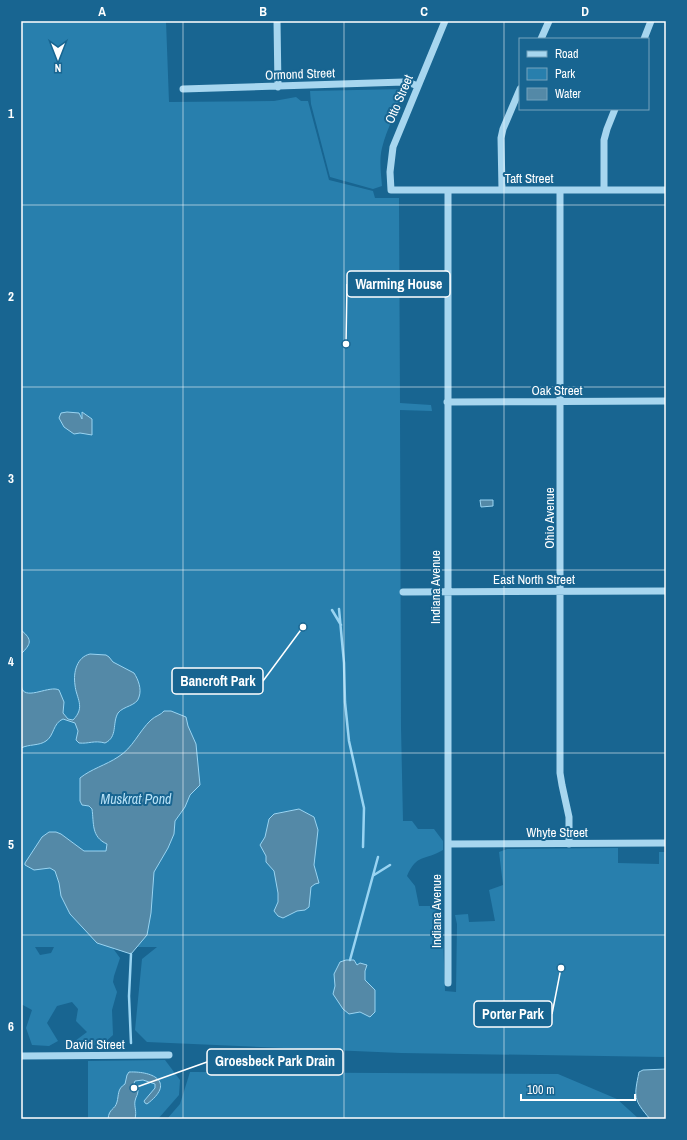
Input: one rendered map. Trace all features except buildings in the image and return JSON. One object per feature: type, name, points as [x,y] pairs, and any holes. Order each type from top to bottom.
[{"type":"street","points":[[278,21],[278,87]]},
{"type":"street","name":"Otto Street","points":[[392,190],[390,172],[392,147],[445,21]]},
{"type":"street","points":[[541,38],[549,21]]},
{"type":"street","points":[[644,38],[651,21]]},
{"type":"street","name":"Ormond Street","points":[[183,89],[404,82],[418,86]]},
{"type":"street","points":[[502,190],[501,138],[519,91]]},
{"type":"street","points":[[604,190],[604,140],[615,110]]},
{"type":"street","name":"Taft Street","points":[[392,190],[666,190]]},
{"type":"street","name":"Ohio Avenue","points":[[560,190],[560,773],[569,817],[569,844]]},
{"type":"street","name":"Indiana Avenue","points":[[448,191],[448,983]]},
{"type":"street","name":"Oak Street","points":[[447,402],[666,402]]},
{"type":"street","name":"East North Street","points":[[403,592],[666,591]]},
{"type":"street","name":"Whyte Street","points":[[448,844],[666,843]]},
{"type":"street","name":"David Street","points":[[21,1056],[169,1055]]},
{"type":"green space","points":[[21,21],[166,21],[169,102],[274,101],[296,97],[301,101],[308,101],[329,180],[373,191],[375,198],[399,198],[400,403],[431,405],[432,411],[400,410],[401,727],[403,821],[412,821],[418,829],[434,829],[443,841],[443,850],[422,858],[414,864],[407,876],[415,886],[419,906],[439,906],[439,937],[443,937],[445,991],[456,992],[457,924],[455,915],[468,914],[469,922],[495,921],[489,890],[503,885],[499,852],[507,849],[618,848],[618,863],[659,864],[659,852],[666,852],[666,1057],[401,1053],[147,1042],[135,1030],[142,959],[157,947],[112,947],[120,958],[113,982],[117,992],[112,1010],[113,1035],[103,1044],[84,1047],[75,1041],[87,1032],[76,1021],[78,1009],[72,1002],[57,1006],[47,1023],[58,1041],[49,1046],[32,1045],[26,1028],[32,1010],[21,1004]],"holes":[[[35,947],[54,947],[51,953],[40,955]]]},
{"type":"green space","points":[[403,89],[405,92],[389,126],[382,148],[380,162],[382,186],[373,189],[330,177],[311,104],[310,91]]},
{"type":"green space","points":[[165,1060],[180,1080],[179,1095],[158,1119],[88,1119],[88,1061]]},
{"type":"green space","points":[[190,1072],[558,1074],[617,1099],[639,1119],[167,1119],[180,1104]]},
{"type":"water","points":[[82,412],[92,419],[92,435],[80,433],[74,434],[64,427],[59,418],[61,413],[79,413],[82,419]]},
{"type":"water","points":[[480,500],[493,500],[493,506],[481,507]]},
{"type":"water","points":[[21,630],[29,639],[29,645],[21,654]]},
{"type":"water","points":[[90,654],[106,655],[113,662],[134,673],[139,684],[140,694],[138,700],[118,713],[112,737],[105,743],[79,743],[76,740],[78,731],[75,723],[63,719],[57,723],[49,739],[40,744],[21,748],[21,679],[22,689],[25,692],[34,693],[50,689],[59,690],[64,702],[63,713],[68,719],[73,720],[80,707],[75,685],[75,670],[82,658]]},
{"type":"water","name":"Muskrat Pond","points":[[164,711],[171,711],[186,717],[188,726],[196,744],[200,785],[190,795],[185,807],[175,821],[174,834],[168,848],[154,872],[151,913],[147,935],[131,954],[97,943],[70,914],[61,896],[55,871],[50,868],[34,870],[25,865],[25,863],[42,837],[49,832],[61,834],[84,851],[106,851],[107,844],[98,838],[94,829],[92,809],[89,806],[82,805],[80,801],[80,778],[123,753],[128,749],[147,724]]},
{"type":"water","points":[[299,809],[314,817],[318,830],[314,865],[319,883],[311,887],[309,907],[305,910],[297,911],[283,918],[278,916],[274,911],[278,902],[278,893],[274,871],[266,862],[266,856],[260,845],[265,837],[269,819],[274,814]]},
{"type":"water","points":[[354,960],[357,965],[360,963],[367,965],[365,980],[375,990],[375,1012],[370,1017],[360,1012],[349,1014],[343,1009],[333,994],[335,986],[334,974],[340,962]]},
{"type":"water","points":[[666,1069],[666,1119],[650,1119],[640,1107],[636,1097],[639,1072],[643,1070]]},
{"type":"water","points":[[129,1072],[138,1072],[154,1076],[160,1084],[160,1090],[147,1104],[144,1101],[155,1088],[155,1084],[143,1080],[135,1081],[133,1086],[138,1090],[138,1093],[135,1101],[135,1119],[108,1119],[110,1113],[116,1105],[119,1090],[125,1084]]},
{"type":"waterway","points":[[339,609],[349,741],[364,808],[363,847]]},
{"type":"waterway","points":[[332,610],[341,625]]},
{"type":"waterway","points":[[350,960],[378,857]]},
{"type":"waterway","points":[[374,875],[390,865]]},
{"type":"waterway","points":[[131,954],[129,996],[131,1043]]},
{"type":"place","name":"Warming House","points":[[346,344]]},
{"type":"place","name":"Bancroft Park","points":[[303,627]]},
{"type":"place","name":"Porter Park","points":[[561,968]]},
{"type":"place","name":"Groesbeck Park Drain","points":[[134,1088]]}]
